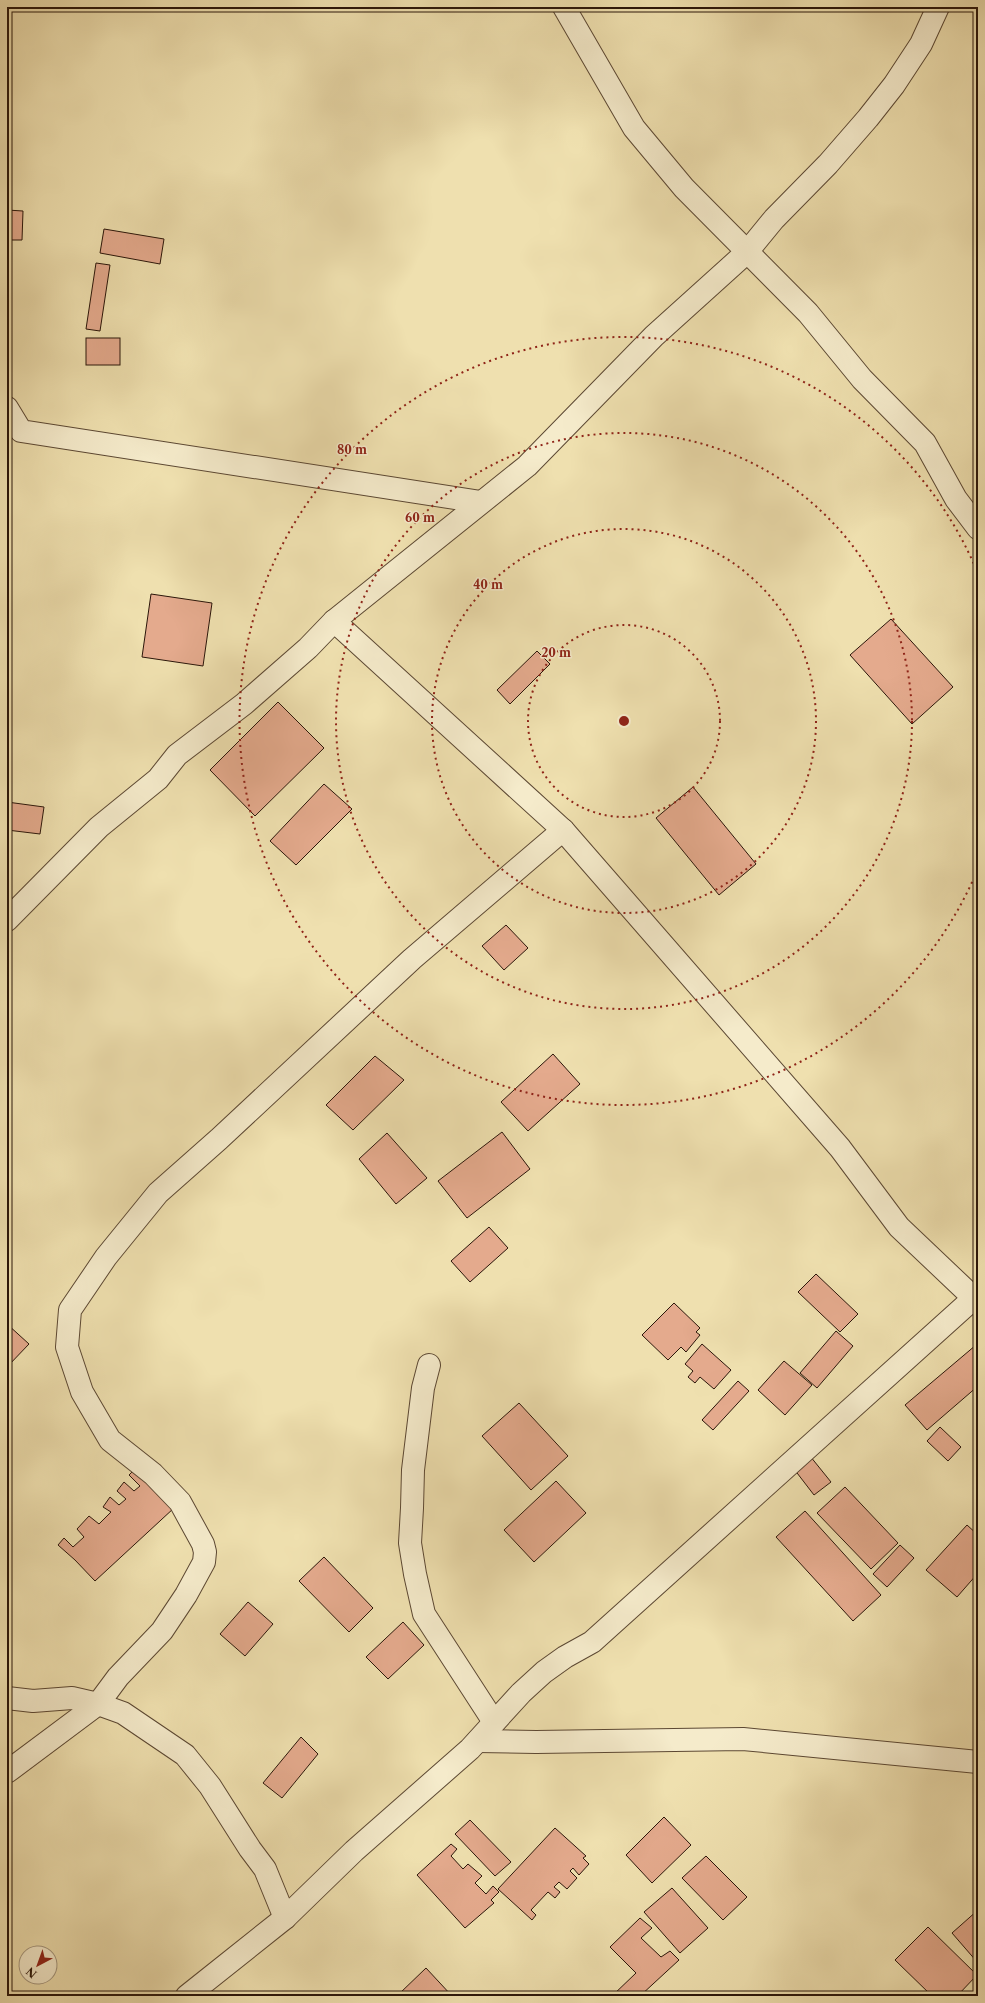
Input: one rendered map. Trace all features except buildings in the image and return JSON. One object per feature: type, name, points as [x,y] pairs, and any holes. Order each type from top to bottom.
[{"type":"street","points":[[564,7],[634,128],[684,188],[808,313],[862,379],[926,443],[956,499],[978,528]]},
{"type":"street","points":[[7,920],[98,827],[158,779],[177,755],[244,704],[308,648],[334,621],[527,466],[654,336],[747,252],[774,219],[853,136],[894,85],[921,44],[938,7]]},
{"type":"street","points":[[7,408],[14,430],[481,502]]},
{"type":"street","points":[[187,1996],[285,1918],[354,1851],[478,1741],[494,1722],[544,1672],[565,1657],[592,1642],[976,1300],[899,1227],[840,1148],[563,830],[334,621]]},
{"type":"street","points":[[7,1772],[98,1704],[118,1678],[162,1631],[186,1595],[204,1562],[205,1552],[203,1544],[180,1502],[153,1474],[110,1440],[82,1392],[68,1347],[70,1310],[106,1257],[158,1193],[219,1139],[412,959],[563,830]]},
{"type":"street","points":[[429,1365],[423,1388],[413,1470],[410,1543],[415,1574],[424,1614],[494,1722]]},
{"type":"street","points":[[7,1698],[33,1701],[72,1698],[98,1704],[123,1714],[185,1754],[210,1786],[250,1849],[265,1869],[285,1918]]},
{"type":"street","points":[[478,1741],[536,1742],[743,1739],[978,1762]]}]
